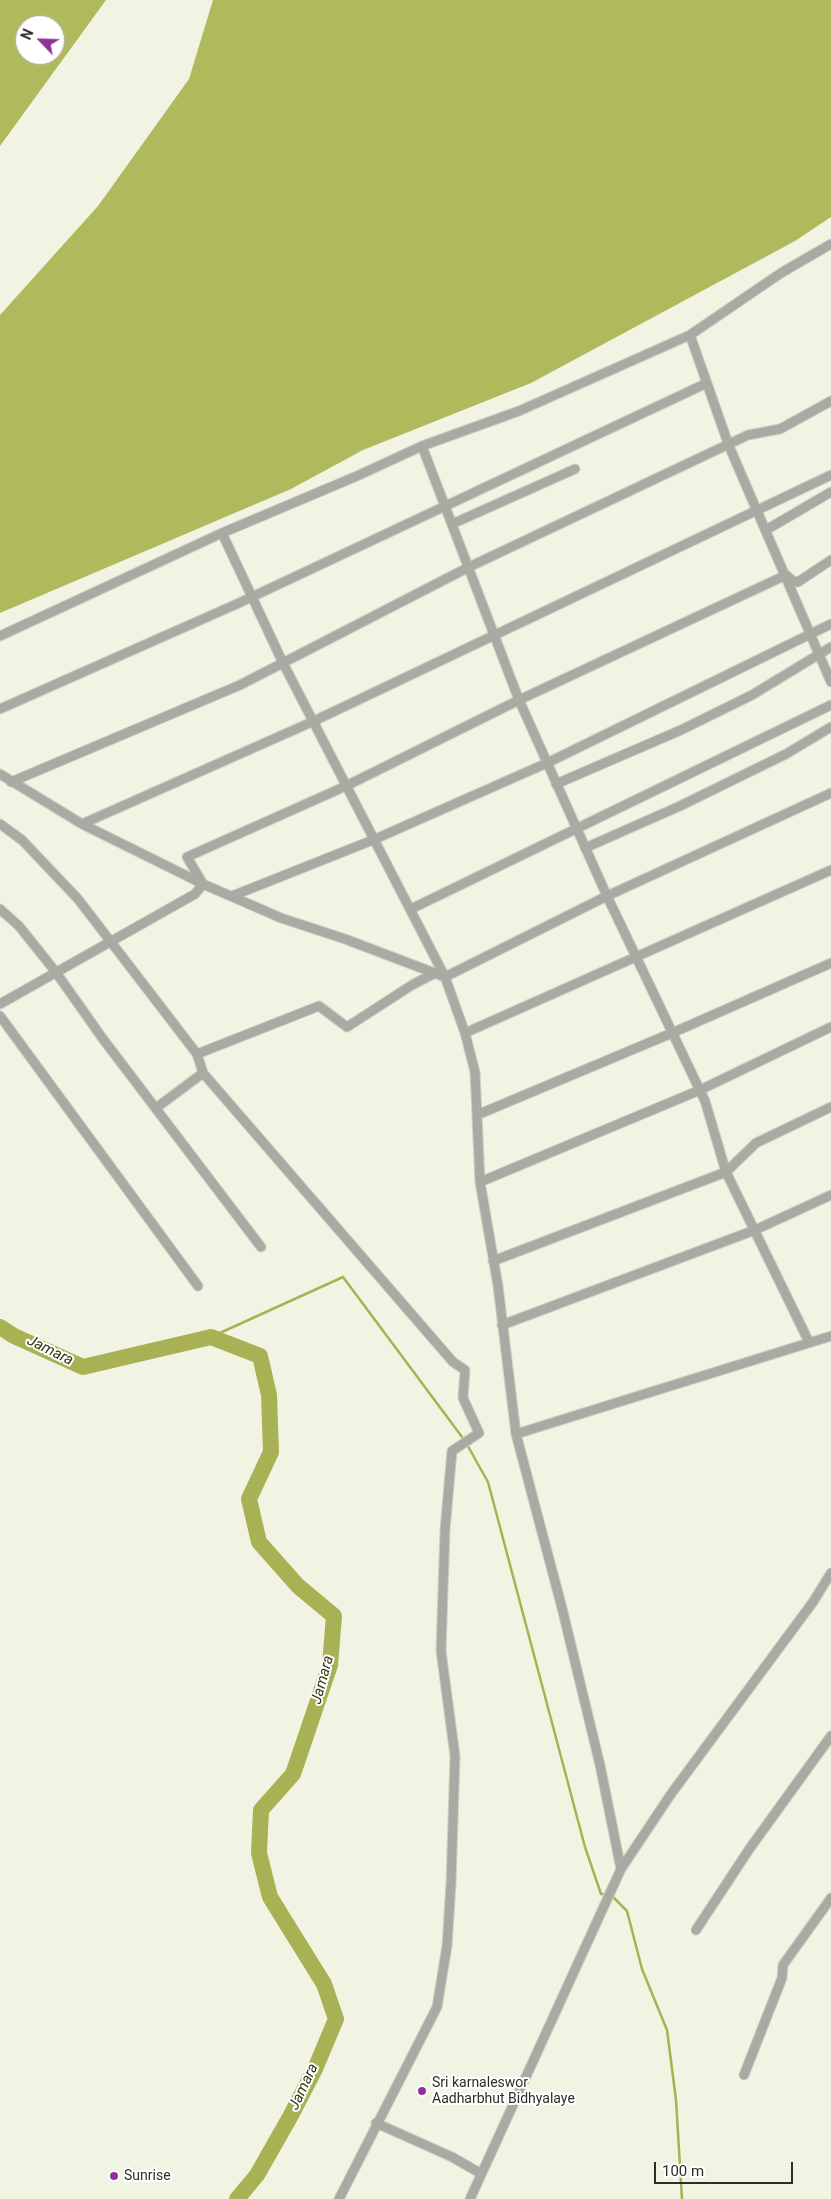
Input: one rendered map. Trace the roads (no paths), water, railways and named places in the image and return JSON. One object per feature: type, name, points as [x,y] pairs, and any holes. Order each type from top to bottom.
[{"type":"street","points":[[0,636],[222,533],[357,476],[422,446],[519,410],[690,335],[781,274],[831,244]]},
{"type":"street","points":[[690,335],[730,446],[786,575],[809,635],[831,682]]},
{"type":"street","points":[[0,709],[251,597],[707,384]]},
{"type":"street","points":[[11,782],[240,685],[469,567],[730,446],[748,435],[780,429],[831,401]]},
{"type":"street","points":[[422,446],[518,700],[635,957],[700,1090],[726,1172],[810,1342]]},
{"type":"street","points":[[452,524],[575,469]]},
{"type":"street","points":[[82,824],[314,721],[831,475]]},
{"type":"street","points":[[766,530],[831,492]]},
{"type":"street","points":[[222,533],[283,663],[445,977],[465,1033],[474,1072],[480,1182],[493,1261],[516,1434],[564,1617],[600,1765],[621,1869]]},
{"type":"street","points":[[786,575],[792,581],[798,582],[831,560]]},
{"type":"street","points":[[203,884],[187,857],[346,786],[518,700],[786,575]]},
{"type":"street","points":[[232,896],[373,840],[547,763],[831,624]]},
{"type":"street","points":[[556,784],[752,696],[831,647]]},
{"type":"street","points":[[411,909],[831,705]]},
{"type":"street","points":[[585,848],[680,806],[786,754],[831,728]]},
{"type":"street","points":[[0,774],[82,824],[203,884],[281,918],[345,939],[445,977],[607,896],[831,793]]},
{"type":"street","points":[[0,824],[22,840],[78,899],[197,1054],[202,1073],[453,1362],[465,1370],[463,1398],[479,1433],[452,1451],[445,1530],[441,1652],[455,1756],[447,1946],[437,2007],[376,2122],[339,2199]]},
{"type":"street","points":[[465,1033],[831,870]]},
{"type":"street","points":[[0,1004],[55,971],[111,943],[194,894],[203,884]]},
{"type":"street","points":[[0,909],[19,926],[55,971],[103,1039],[261,1247]]},
{"type":"street","points":[[477,1115],[672,1033],[831,962]]},
{"type":"street","points":[[197,1054],[319,1006],[347,1027],[412,985],[435,973]]},
{"type":"street","points":[[0,1016],[198,1286]]},
{"type":"street","points":[[480,1182],[700,1090],[831,1027]]},
{"type":"street","points":[[156,1108],[202,1073]]},
{"type":"street","points":[[493,1261],[726,1172],[756,1143],[831,1107]]},
{"type":"street","points":[[502,1325],[755,1230],[831,1195]]},
{"type":"street","points":[[516,1434],[831,1336]]},
{"type":"street","points":[[470,2199],[480,2173],[520,2092],[621,1869],[672,1794],[813,1602],[831,1573]]},
{"type":"street","points":[[696,1930],[750,1848],[831,1736]]},
{"type":"street","points":[[744,2075],[782,1978],[783,1965],[831,1898]]},
{"type":"street","points":[[376,2122],[452,2157],[480,2173]]},
{"type":"waterway","points":[[211,1337],[343,1277],[465,1441],[488,1482],[585,1847],[601,1894],[606,1894]]},
{"type":"waterway","name":"Jamara","points":[[0,1327],[14,1336],[83,1367],[211,1337],[260,1356],[269,1395],[271,1452],[249,1499],[259,1542],[298,1586],[334,1616],[330,1665],[293,1774],[261,1810],[259,1853],[270,1897],[324,1984],[336,2019],[315,2069],[290,2117],[257,2175],[237,2199]]},
{"type":"waterway","points":[[611,1895],[627,1911],[642,1969],[667,2030],[676,2100],[682,2199]]},
{"type":"place","name":"Sri karnaleswor Aadharbhut Bidhyalaye","points":[[422,2091]]},
{"type":"place","name":"Sunrise","points":[[114,2176]]}]
